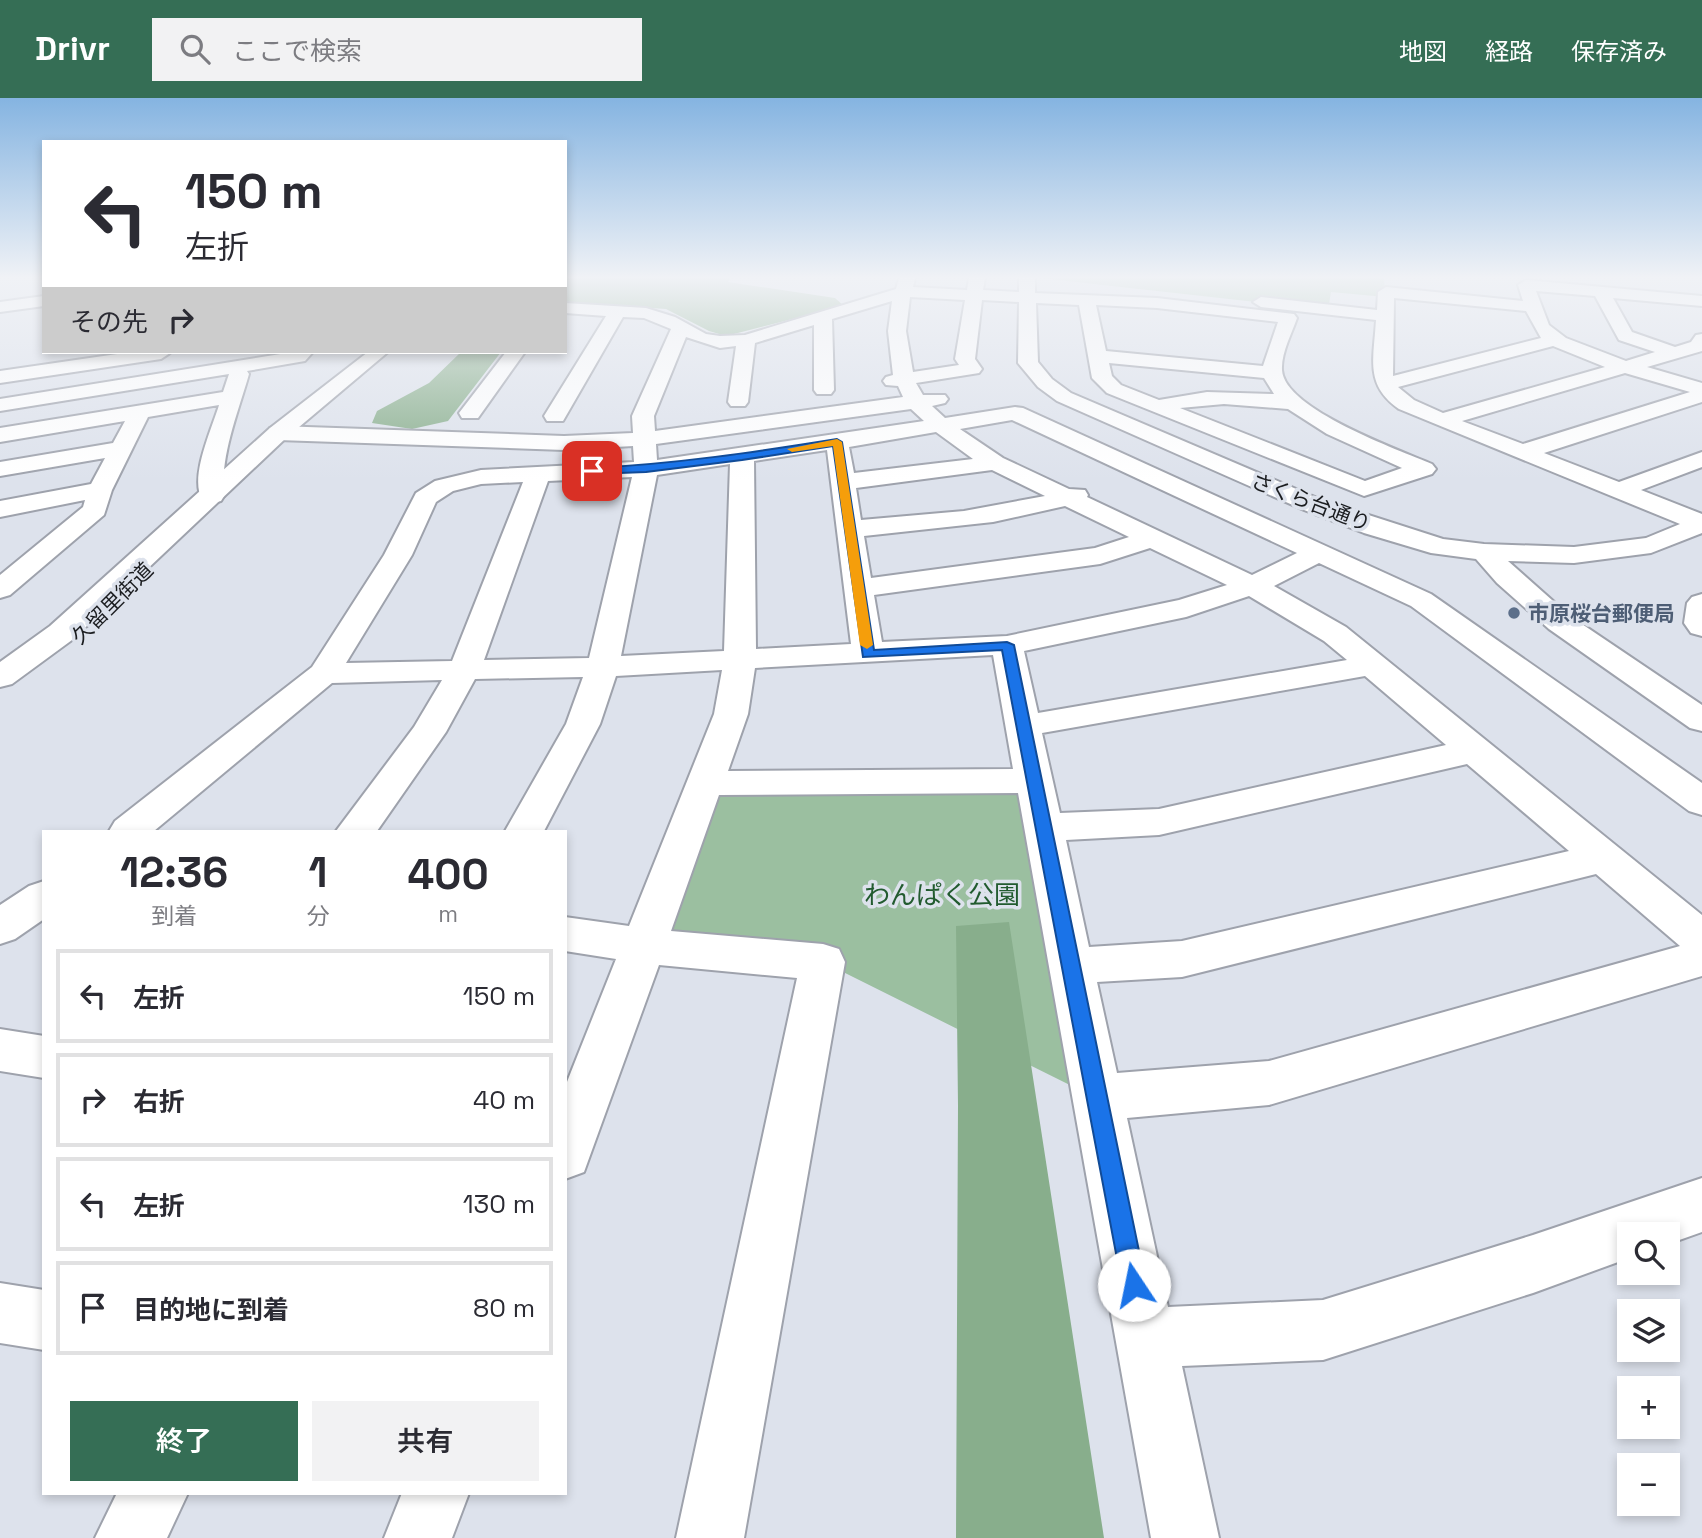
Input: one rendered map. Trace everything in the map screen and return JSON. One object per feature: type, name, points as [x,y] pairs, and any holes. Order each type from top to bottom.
[{"type":"street","points":[[555,416],[597,345]]},
{"type":"street","points":[[525,830],[583,724],[603,667],[644,441],[675,345]]},
{"type":"street","points":[[745,345],[731,403],[762,399]]},
{"type":"street","points":[[823,345],[824,390]]},
{"type":"street","points":[[897,345],[899,388],[940,425],[995,463],[1252,586],[1335,634],[1702,940]]},
{"type":"street","points":[[130,830],[324,673],[398,555],[425,498],[444,486],[481,477],[538,474],[644,441],[899,388],[972,369],[965,359],[967,345]]},
{"type":"street","name":"さくら台通り","points":[[1028,345],[1028,363],[1045,383],[1064,397],[1189,453],[1373,527],[1441,547],[1484,552],[1574,555],[1651,545],[1702,523]]},
{"type":"street","points":[[1097,345],[1102,379],[1114,389],[1364,489],[1424,469],[1343,433],[1293,403],[1277,389],[1273,373],[1280,345]]},
{"type":"street","points":[[1384,345],[1385,384],[1388,390],[1406,405],[1702,523]]},
{"type":"street","points":[[1385,384],[1477,353],[1524,345]]},
{"type":"street","points":[[1566,345],[1702,389]]},
{"type":"street","points":[[1652,345],[1675,353]]},
{"type":"street","points":[[1441,420],[1698,345]]},
{"type":"street","points":[[1254,347],[1279,349]]},
{"type":"street","points":[[0,377],[146,354]]},
{"type":"street","points":[[0,405],[239,359],[298,358],[302,354]]},
{"type":"street","name":"久留里街道","points":[[0,677],[61,633],[278,433],[377,354]]},
{"type":"street","points":[[494,414],[470,413],[514,354]]},
{"type":"street","points":[[1098,356],[1273,373]]},
{"type":"street","points":[[212,496],[210,471],[234,396],[239,359]]},
{"type":"street","points":[[1019,387],[1045,383]]},
{"type":"street","points":[[799,394],[850,387]]},
{"type":"street","points":[[899,388],[955,396]]},
{"type":"street","points":[[1523,452],[1702,395]]},
{"type":"street","points":[[0,435],[234,396]]},
{"type":"street","points":[[1154,407],[1182,399],[1216,396],[1293,403]]},
{"type":"street","points":[[0,589],[95,510],[100,490],[140,412]]},
{"type":"street","points":[[644,441],[670,412]]},
{"type":"street","points":[[278,433],[564,443],[644,441],[742,457],[1015,413],[1421,600],[1702,802]]},
{"type":"street","points":[[531,415],[580,416]]},
{"type":"street","points":[[618,416],[644,441]]},
{"type":"street","points":[[850,529],[994,513],[1068,497],[1233,438]]},
{"type":"street","points":[[837,442],[868,654]]},
{"type":"street","points":[[0,469],[122,448]]},
{"type":"street","points":[[567,1149],[707,783],[730,714],[740,660],[742,457]]},
{"type":"street","points":[[1619,490],[1702,459]]},
{"type":"street","points":[[843,482],[995,463]]},
{"type":"street","points":[[357,830],[429,733],[464,670],[538,474]]},
{"type":"street","points":[[0,509],[100,490]]},
{"type":"street","name":"久留里街道","points":[[0,696],[88,633],[212,496]]},
{"type":"street","points":[[858,588],[1100,556],[1152,538]]},
{"type":"street","points":[[12,549],[58,539]]},
{"type":"street","points":[[324,673],[603,667],[1007,645],[1186,608],[1252,586],[1321,552]]},
{"type":"street","points":[[1484,552],[1510,582],[1546,611],[1702,720]]},
{"type":"street","points":[[1702,603],[1699,623],[1702,627]]},
{"type":"street","points":[[1007,645],[1185,1538]]},
{"type":"street","points":[[1023,726],[1373,665]]},
{"type":"street","points":[[1043,828],[1159,822],[1476,750]]},
{"type":"street","points":[[707,783],[1034,781]]},
{"type":"street","points":[[1070,966],[1182,959],[1604,858]]},
{"type":"street","points":[[0,927],[42,898]]},
{"type":"street","points":[[567,934],[645,946],[823,962],[710,1538]]},
{"type":"street","points":[[1096,1098],[1269,1083],[1702,958]]},
{"type":"street","points":[[0,1051],[42,1057]]},
{"type":"street","points":[[1144,1338],[1323,1330],[1533,1264],[1702,1205]]},
{"type":"street","points":[[0,1313],[42,1320]]},
{"type":"street","points":[[130,1538],[154,1495]]},
{"type":"street","points":[[418,1538],[435,1495]]},
{"type":"green space","points":[[459,354],[499,354],[448,421],[412,429],[372,423],[377,411],[429,383]]},
{"type":"green space","name":"わんぱく公園","points":[[1034,781],[1096,1098],[823,962],[645,946],[707,783]]},
{"type":"green space","points":[[1009,922],[1104,1538],[956,1538],[956,926]]},
{"type":"slow traffic","points":[[792,449],[837,442],[867,645]]},
{"type":"place","name":"市原桜台郵便局","points":[[1514,613]]},
{"type":"route","points":[[592,471],[646,469],[837,442],[868,654],[1007,645],[1134,1285]]}]
